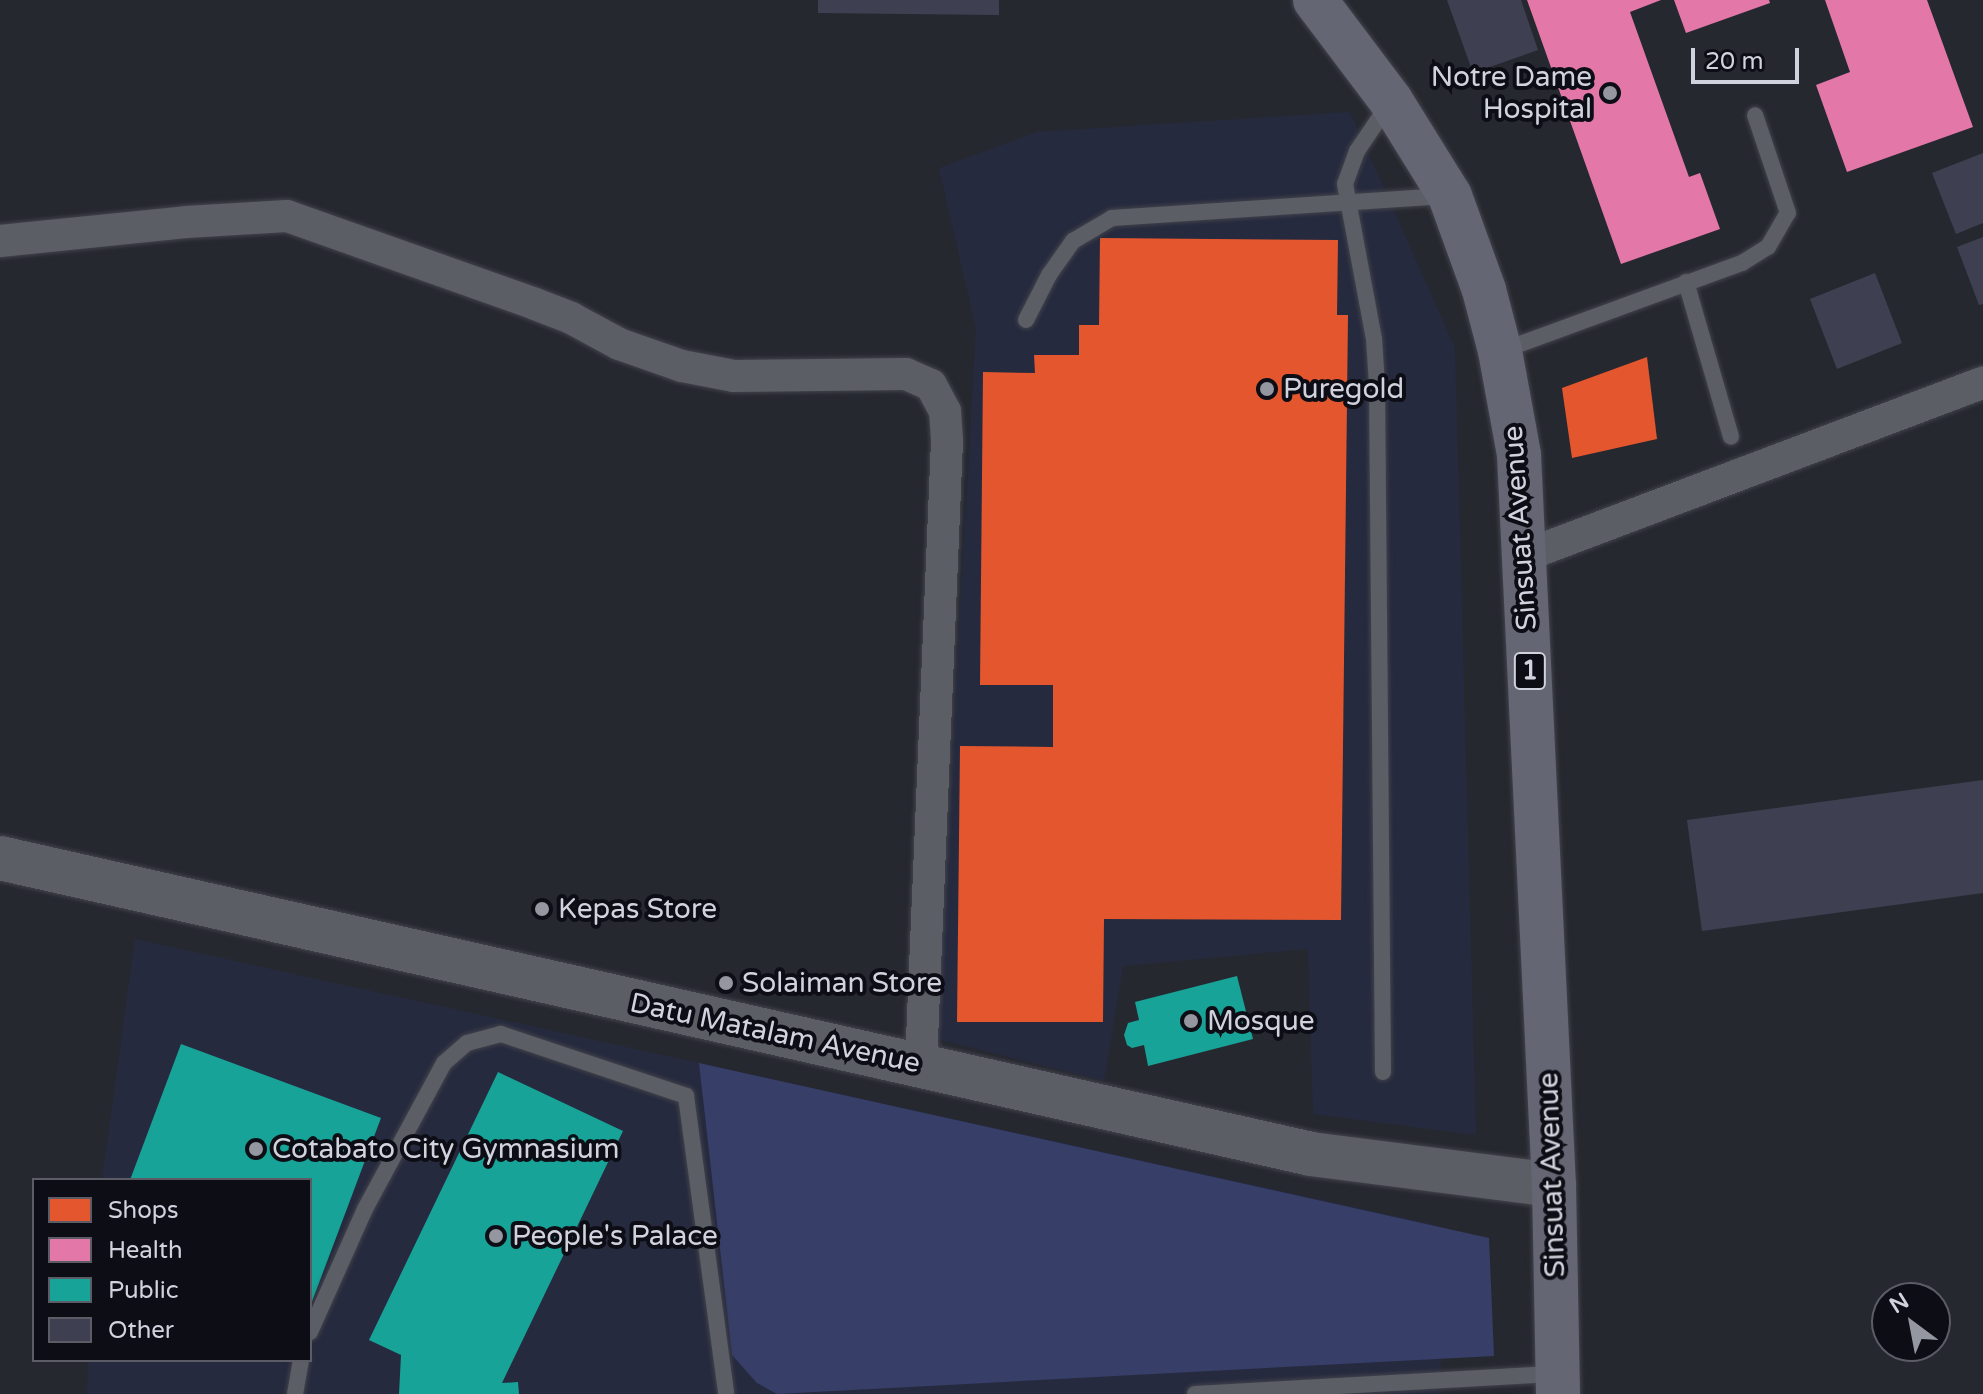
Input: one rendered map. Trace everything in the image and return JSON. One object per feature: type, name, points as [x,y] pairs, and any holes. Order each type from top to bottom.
[{"type":"main road","name":"Sinsuat Avenue","points":[[1315,0],[1391,101],[1450,196],[1484,290],[1500,351],[1519,455],[1554,1185],[1558,1384]]},
{"type":"main road","name":"Datu Matalam Avenue","points":[[0,858],[1311,1154],[1554,1185]]},
{"type":"street","points":[[0,241],[186,222],[287,216],[535,304],[619,344],[682,366],[734,376],[906,374],[931,385],[945,411],[947,441],[921,1065]]},
{"type":"street","points":[[1524,556],[1983,383]]},
{"type":"lane","points":[[1383,1072],[1377,384],[1374,339],[1346,205],[1345,184],[1349,169],[1391,101]]},
{"type":"lane","points":[[1500,351],[1758,255],[1777,236],[1788,213],[1755,115]]},
{"type":"lane","points":[[1026,320],[1049,275],[1073,241],[1112,218],[1185,210],[1346,205],[1450,196]]},
{"type":"lane","points":[[1686,282],[1731,437]]},
{"type":"lane","points":[[312,1328],[365,1209],[444,1063],[467,1043],[501,1034],[686,1096],[723,1393],[745,1394]]},
{"type":"lane","points":[[295,1394],[301,1362]]},
{"type":"lane","points":[[1195,1394],[1558,1384]]},
{"type":"shaded area","points":[[1350,112],[1455,348],[1476,1135],[1313,1114],[1308,949],[1123,966],[1104,1081],[936,1039],[976,329],[939,168],[1037,132]]},
{"type":"shaded area","points":[[135,939],[1440,1226],[1441,1394],[87,1394],[88,1362],[312,1362],[312,1178],[102,1178]]},
{"type":"shaded area","points":[[699,1063],[1489,1238],[1494,1356],[777,1394],[757,1383],[732,1355]]},
{"type":"building: Shops","points":[[1100,238],[1338,240],[1337,315],[1348,315],[1341,920],[1104,919],[1103,1022],[957,1022],[960,746],[1053,747],[1053,685],[980,685],[983,372],[1035,373],[1034,355],[1079,355],[1079,325],[1099,325]]},
{"type":"building: Shops","points":[[1647,357],[1657,439],[1572,458],[1562,388]]},
{"type":"building: Health","name":"Notre Dame Hospital","points":[[1527,0],[1661,0],[1630,12],[1689,177],[1700,173],[1720,229],[1621,264]]},
{"type":"building: Health","points":[[1674,0],[1769,0],[1770,3],[1686,33]]},
{"type":"building: Health","points":[[1825,0],[1927,0],[1973,127],[1847,172],[1816,85],[1850,72]]},
{"type":"building: Public","name":"Mosque","points":[[1237,976],[1253,1039],[1148,1066],[1144,1045],[1132,1048],[1127,1045],[1124,1035],[1128,1023],[1139,1020],[1135,1002]]},
{"type":"building: Public","name":"Cotabato City Gymnasium","points":[[181,1044],[381,1118],[312,1302],[312,1178],[131,1178]]},
{"type":"building: Public","name":"People's Palace","points":[[498,1072],[623,1131],[502,1383],[518,1382],[519,1394],[399,1394],[401,1355],[369,1340]]},
{"type":"building: Other","points":[[818,0],[999,0],[999,15],[818,13]]},
{"type":"building: Other","points":[[1447,0],[1521,0],[1538,50],[1473,73]]},
{"type":"building: Other","points":[[1983,153],[1983,223],[1956,234],[1932,173]]},
{"type":"building: Other","points":[[1983,237],[1983,304],[1979,305],[1957,247]]},
{"type":"building: Other","points":[[1875,273],[1902,343],[1837,369],[1810,299]]},
{"type":"building: Other","points":[[1983,780],[1983,893],[1702,931],[1687,820]]},
{"type":"place","name":"Notre Dame Hospital","points":[[1610,93]]},
{"type":"place","name":"Puregold","points":[[1267,389]]},
{"type":"place","name":"Kepas Store","points":[[542,909]]},
{"type":"place","name":"Solaiman Store","points":[[726,983]]},
{"type":"place","name":"Mosque","points":[[1191,1021]]},
{"type":"place","name":"Cotabato City Gymnasium","points":[[256,1149]]},
{"type":"place","name":"People's Palace","points":[[496,1236]]}]
